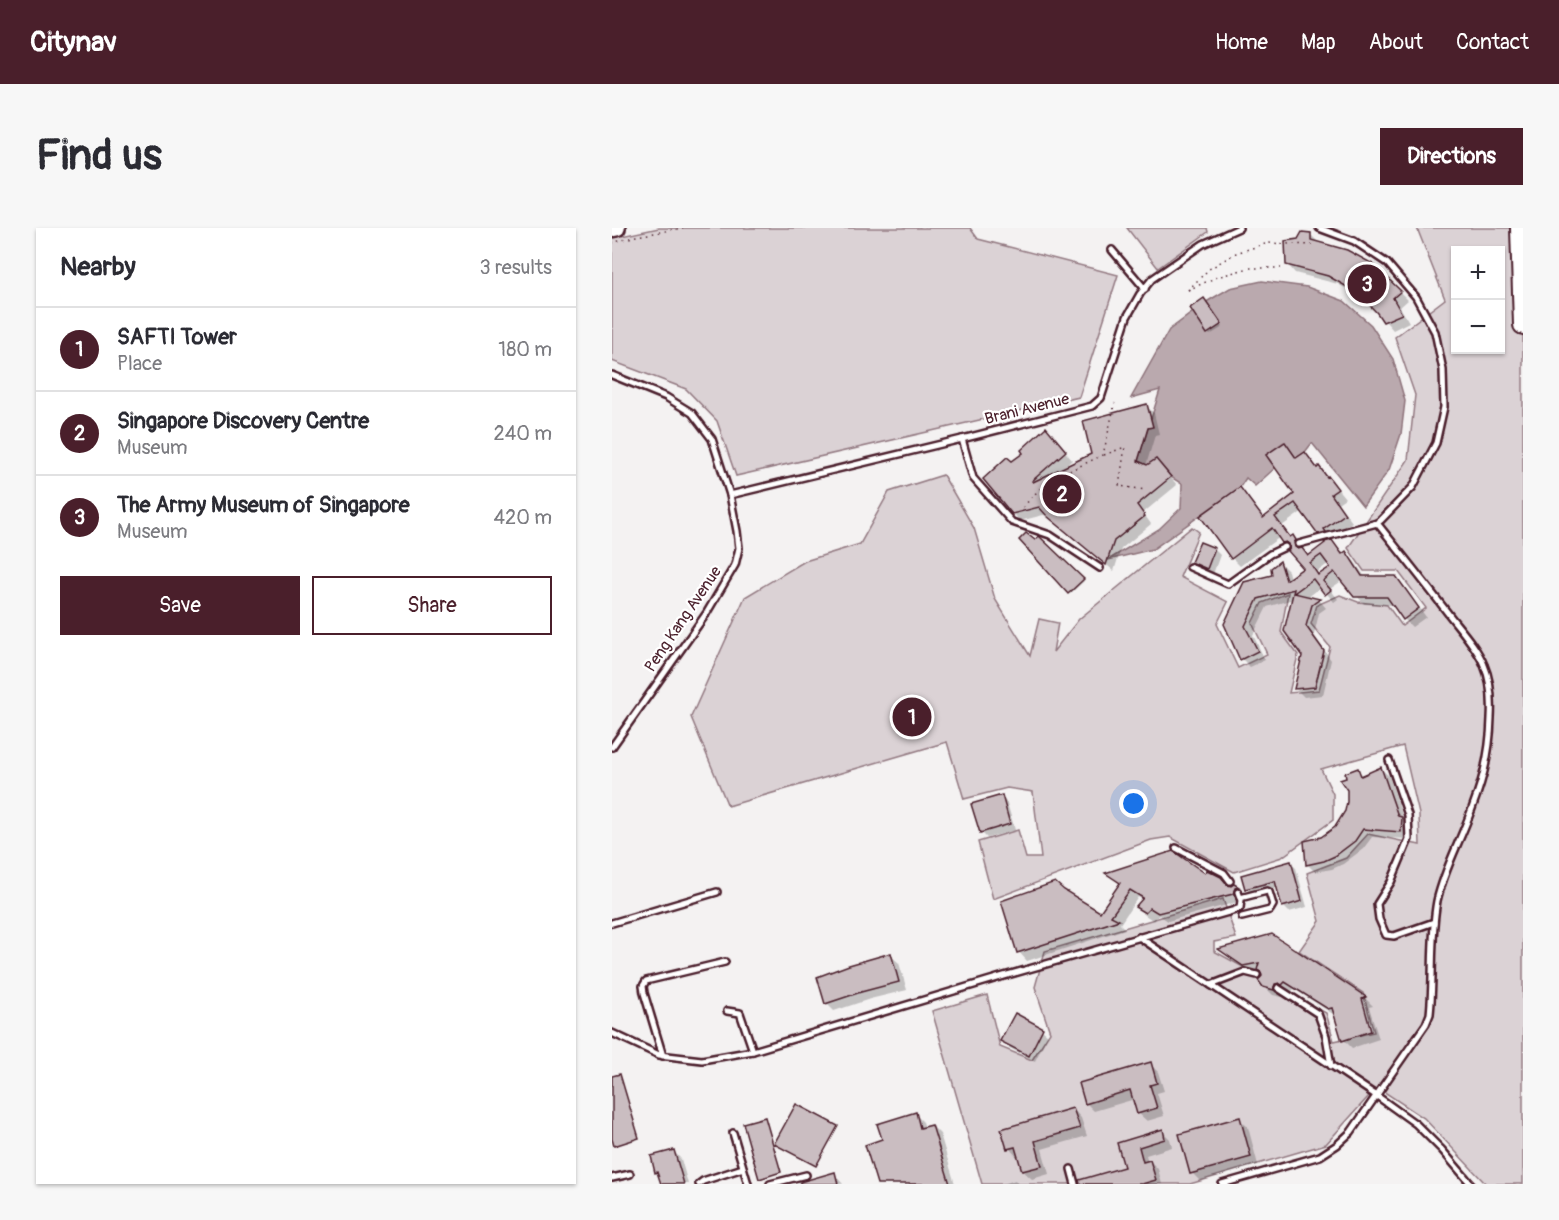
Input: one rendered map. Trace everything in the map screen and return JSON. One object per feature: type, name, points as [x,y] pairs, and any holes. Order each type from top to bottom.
[{"type":"highway","points":[[1520,228],[1523,325]]},
{"type":"main road","points":[[612,229],[617,228]]},
{"type":"lane","name":"Brani Avenue","points":[[730,495],[962,440],[1092,406],[1101,398],[1127,317],[1152,279],[1203,244],[1239,228]]},
{"type":"lane","points":[[1299,544],[1377,523],[1413,487],[1436,443],[1444,407],[1443,370],[1435,332],[1416,297],[1387,263],[1354,241],[1319,228]]},
{"type":"lane","points":[[1112,250],[1145,288]]},
{"type":"lane","name":"Peng Kang Avenue","points":[[612,375],[666,398],[692,413],[712,439],[730,495],[739,548],[735,565],[706,614],[612,747]]},
{"type":"lane","points":[[962,440],[973,478],[1012,522],[1050,534],[1100,568]]},
{"type":"lane","points":[[1222,1184],[1320,1156],[1337,1145],[1352,1132],[1426,1024],[1430,1014],[1434,922],[1438,900],[1450,860],[1466,824],[1488,759],[1490,691],[1484,665],[1478,654],[1377,523]]},
{"type":"lane","points":[[1190,567],[1228,584],[1270,554],[1285,547]]},
{"type":"lane","points":[[1389,760],[1408,815],[1409,839],[1391,882],[1377,904],[1379,919],[1386,935],[1394,936],[1434,922]]},
{"type":"lane","points":[[1176,848],[1224,873],[1230,881]]},
{"type":"lane","points":[[612,924],[717,892]]},
{"type":"lane","points":[[612,1033],[663,1056],[702,1060],[753,1051],[1232,911],[1241,905],[1239,895],[1269,892],[1273,905],[1270,910],[1242,917]]},
{"type":"lane","points":[[1139,937],[1416,1124],[1442,1149],[1471,1184]]},
{"type":"lane","points":[[663,1056],[644,993],[643,987],[646,981],[725,962]]},
{"type":"lane","points":[[1211,985],[1245,972],[1257,975]]},
{"type":"lane","points":[[1278,988],[1318,1014],[1326,1036],[1331,1066]]},
{"type":"lane","points":[[727,1011],[740,1013],[753,1051]]},
{"type":"lane","points":[[733,1133],[748,1184]]},
{"type":"lane","points":[[699,1184],[743,1168]]},
{"type":"lane","points":[[1071,1169],[1076,1184]]},
{"type":"lane","points":[[612,1178],[630,1174]]},
{"type":"lane","points":[[770,1184],[806,1175]]},
{"type":"path","points":[[612,243],[683,228]]},
{"type":"path","points":[[1281,268],[1249,268],[1188,290],[1209,269],[1236,253],[1268,243],[1313,245]]},
{"type":"path","points":[[1104,455],[1115,403]]},
{"type":"path","points":[[1023,507],[1046,482],[1125,447],[1119,486],[1146,490]]},
{"type":"shaded area","points":[[659,228],[970,228],[978,239],[1118,275],[1079,397],[736,476],[717,421],[686,389],[612,361],[612,238]]},
{"type":"shaded area","points":[[1127,228],[1207,228],[1208,232],[1158,268]]},
{"type":"shaded area","points":[[1417,228],[1523,228],[1523,1184],[1486,1184],[1424,1118],[1377,1087],[1326,1144],[1190,1184],[982,1184],[932,1011],[987,995],[1000,1047],[1032,1060],[1050,1032],[1035,987],[1045,951],[1223,899],[1236,938],[1214,942],[1214,951],[1326,1013],[1334,1041],[1374,1032],[1363,993],[1299,951],[1320,921],[1307,873],[1346,858],[1368,834],[1420,845],[1419,814],[1403,746],[1321,769],[1333,794],[1333,820],[1282,857],[1234,872],[1170,837],[1151,840],[993,899],[978,842],[1018,830],[1026,858],[1041,858],[1033,792],[1007,788],[964,799],[947,742],[728,806],[691,717],[745,597],[805,561],[860,544],[889,492],[943,475],[974,528],[995,599],[1030,656],[1039,619],[1058,623],[1053,652],[1079,619],[1192,527],[1199,532],[1180,577],[1228,602],[1217,624],[1238,668],[1267,654],[1252,623],[1262,603],[1288,593],[1281,632],[1298,655],[1289,693],[1319,690],[1330,647],[1311,624],[1317,605],[1340,595],[1358,602],[1387,605],[1402,626],[1426,608],[1398,571],[1364,571],[1348,548],[1408,460],[1415,395],[1395,337],[1445,299]]},
{"type":"shaded area","points":[[1262,281],[1307,287],[1344,301],[1371,325],[1393,359],[1405,401],[1401,434],[1389,470],[1363,506],[1312,443],[1296,458],[1284,442],[1266,455],[1275,468],[1255,486],[1246,478],[1240,487],[1153,549],[1108,560],[1159,529],[1181,508],[1182,484],[1171,477],[1156,459],[1147,465],[1138,461],[1160,390],[1131,398],[1169,330],[1230,288]]},
{"type":"building","points":[[1302,232],[1311,233],[1311,240],[1347,250],[1373,264],[1401,291],[1393,298],[1402,314],[1383,322],[1358,293],[1328,276],[1286,265],[1285,241],[1298,239]]},
{"type":"building","points":[[1204,298],[1222,324],[1207,334],[1190,308]]},
{"type":"building","points":[[1147,404],[1153,427],[1148,428],[1138,461],[1147,465],[1156,459],[1171,477],[1137,505],[1145,516],[1114,541],[1106,565],[1039,507],[1012,514],[983,479],[1007,457],[1012,461],[1023,453],[1021,450],[1046,427],[1066,451],[1033,482],[1091,454],[1083,421]]},
{"type":"building","points":[[1285,442],[1296,458],[1305,452],[1338,489],[1331,494],[1345,514],[1324,529],[1326,532],[1318,534],[1295,503],[1275,517],[1290,537],[1293,535],[1296,540],[1295,547],[1302,548],[1308,556],[1324,542],[1332,540],[1342,554],[1346,551],[1362,576],[1396,576],[1419,608],[1403,620],[1387,597],[1354,597],[1334,572],[1323,581],[1331,590],[1325,595],[1313,579],[1294,593],[1320,599],[1312,605],[1306,626],[1324,651],[1315,687],[1294,689],[1302,656],[1284,631],[1294,589],[1258,599],[1245,626],[1258,651],[1240,660],[1224,624],[1244,582],[1272,575],[1271,568],[1280,561],[1286,580],[1303,568],[1288,551],[1289,544],[1282,543],[1272,528],[1231,559],[1200,516],[1240,487],[1263,518],[1294,494],[1266,455]],"holes":[[[1321,555],[1330,567],[1318,575],[1310,563]]]},
{"type":"building","points":[[1026,533],[1035,540],[1039,536],[1084,579],[1068,594],[1019,540]]},
{"type":"building","points":[[1200,542],[1215,548],[1207,569],[1191,562]]},
{"type":"building","points":[[920,704],[915,724],[900,710]]},
{"type":"building","points":[[1381,767],[1398,816],[1402,817],[1401,832],[1363,829],[1355,841],[1335,856],[1306,865],[1304,841],[1321,837],[1335,827],[1345,811],[1347,790],[1340,780],[1346,778],[1345,773],[1358,768],[1361,776]]},
{"type":"building","points":[[1002,795],[1010,824],[980,833],[971,804]]},
{"type":"building","points":[[1173,851],[1205,873],[1207,870],[1221,877],[1228,885],[1234,884],[1239,887],[1235,888],[1233,894],[1158,913],[1150,908],[1145,913],[1135,907],[1143,898],[1130,890],[1111,916],[1119,920],[1017,953],[1001,901],[1055,882],[1100,912],[1120,883],[1105,873]]},
{"type":"building","points":[[1291,861],[1302,901],[1282,907],[1275,881],[1245,889],[1241,875]]},
{"type":"building","points":[[1272,934],[1366,997],[1362,999],[1371,1031],[1342,1041],[1332,1008],[1328,1009],[1285,982],[1282,985],[1275,984],[1274,990],[1263,987],[1258,980],[1262,976],[1257,970],[1259,963],[1243,966],[1218,949]]},
{"type":"building","points":[[891,953],[899,982],[825,1004],[817,977]]},
{"type":"building","points":[[1015,1013],[1043,1028],[1029,1056],[1000,1041]]},
{"type":"building","points":[[1151,1062],[1157,1083],[1150,1085],[1157,1108],[1137,1114],[1130,1090],[1085,1104],[1079,1083]]},
{"type":"building","points":[[620,1074],[639,1138],[614,1146],[612,1076]]},
{"type":"building","points":[[796,1104],[838,1126],[816,1166],[774,1144]]},
{"type":"building","points":[[1073,1108],[1080,1128],[1035,1141],[1042,1166],[1022,1171],[1015,1147],[1007,1149],[1001,1129]]},
{"type":"building","points":[[916,1112],[920,1128],[932,1125],[950,1184],[877,1184],[865,1145],[882,1139],[877,1124]]},
{"type":"building","points":[[765,1117],[781,1172],[759,1179],[743,1123]]},
{"type":"building","points":[[1240,1117],[1251,1157],[1190,1174],[1179,1134]]},
{"type":"building","points":[[1163,1129],[1165,1139],[1139,1147],[1143,1162],[1150,1160],[1156,1180],[1142,1184],[1080,1184],[1079,1180],[1124,1167],[1117,1143]]},
{"type":"building","points":[[674,1150],[684,1184],[661,1184],[657,1172],[655,1173],[651,1156]]},
{"type":"building","points":[[835,1172],[838,1184],[800,1184],[800,1182]]},
{"type":"place","name":"The Army Museum of Singapore","points":[[1367,284]]},
{"type":"place","name":"Singapore Discovery Centre","points":[[1062,494]]},
{"type":"place","name":"SAFTI Tower","points":[[912,717]]}]
